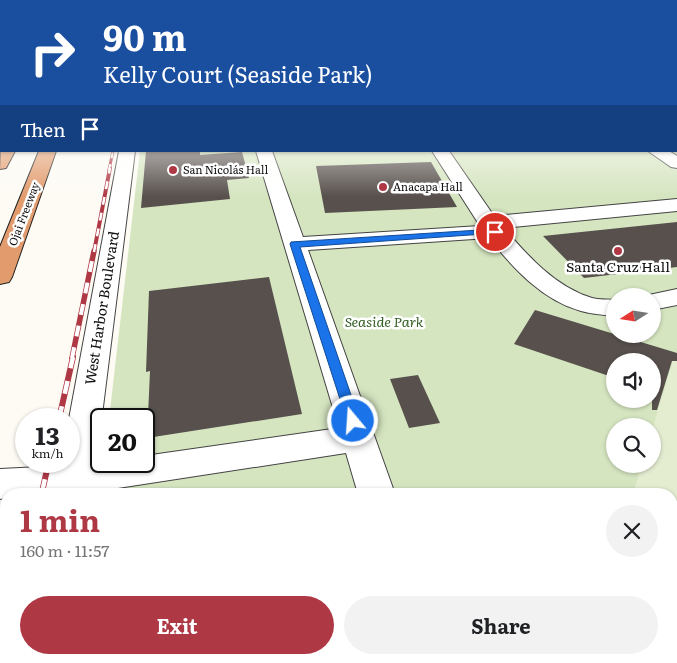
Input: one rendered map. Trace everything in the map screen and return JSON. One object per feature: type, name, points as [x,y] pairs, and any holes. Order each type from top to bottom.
[{"type":"highway","points":[[0,164],[6,152]]},
{"type":"highway","name":"Ojai Freeway","points":[[0,276],[48,152]]},
{"type":"lane","name":"West Harbor Boulevard","points":[[64,485],[126,152]]},
{"type":"lane","points":[[264,152],[375,488]]},
{"type":"lane","points":[[441,152],[476,207],[538,278],[558,292],[584,304],[606,308]]},
{"type":"lane","points":[[658,152],[677,163]]},
{"type":"lane","points":[[294,244],[492,227],[677,205]]},
{"type":"lane","points":[[661,300],[677,297]]},
{"type":"lane","points":[[0,484],[64,485],[141,482],[359,438]]},
{"type":"green space","name":"Seaside Park","points":[[140,152],[677,152],[677,488],[99,488],[101,473],[155,473],[155,408],[110,408]]},
{"type":"green space","points":[[677,352],[677,488],[635,488],[639,473],[661,473],[661,418],[656,418],[659,408],[661,408],[661,400],[675,353]]},
{"type":"building","name":"San Nicolás Hall","points":[[146,152],[200,152],[200,155],[242,152],[249,178],[227,180],[230,199],[141,208]]},
{"type":"building","name":"Anacapa Hall","points":[[431,162],[457,207],[325,213],[316,166]]},
{"type":"building","name":"Santa Cruz Hall","points":[[677,222],[677,267],[584,278],[543,236]]},
{"type":"building","points":[[269,277],[302,414],[155,437],[155,408],[148,408],[150,371],[146,372],[149,291]]},
{"type":"building","points":[[535,310],[606,332],[606,343],[644,343],[677,353],[677,361],[672,361],[661,397],[661,353],[606,353],[606,375],[514,344]]},
{"type":"building","points":[[418,375],[440,423],[409,428],[390,379]]},
{"type":"railway","points":[[109,170],[113,152]]},
{"type":"railway","points":[[94,252],[110,168]]},
{"type":"railway","points":[[72,358],[94,251]]},
{"type":"railway","points":[[61,408],[73,357]]},
{"type":"railway","points":[[43,488],[46,473]]},
{"type":"place","name":"San Nicolás Hall","points":[[173,170]]},
{"type":"place","name":"Anacapa Hall","points":[[383,187]]},
{"type":"place","name":"Santa Cruz Hall","points":[[618,251]]},
{"type":"route","points":[[353,421],[294,244],[495,232]]}]
